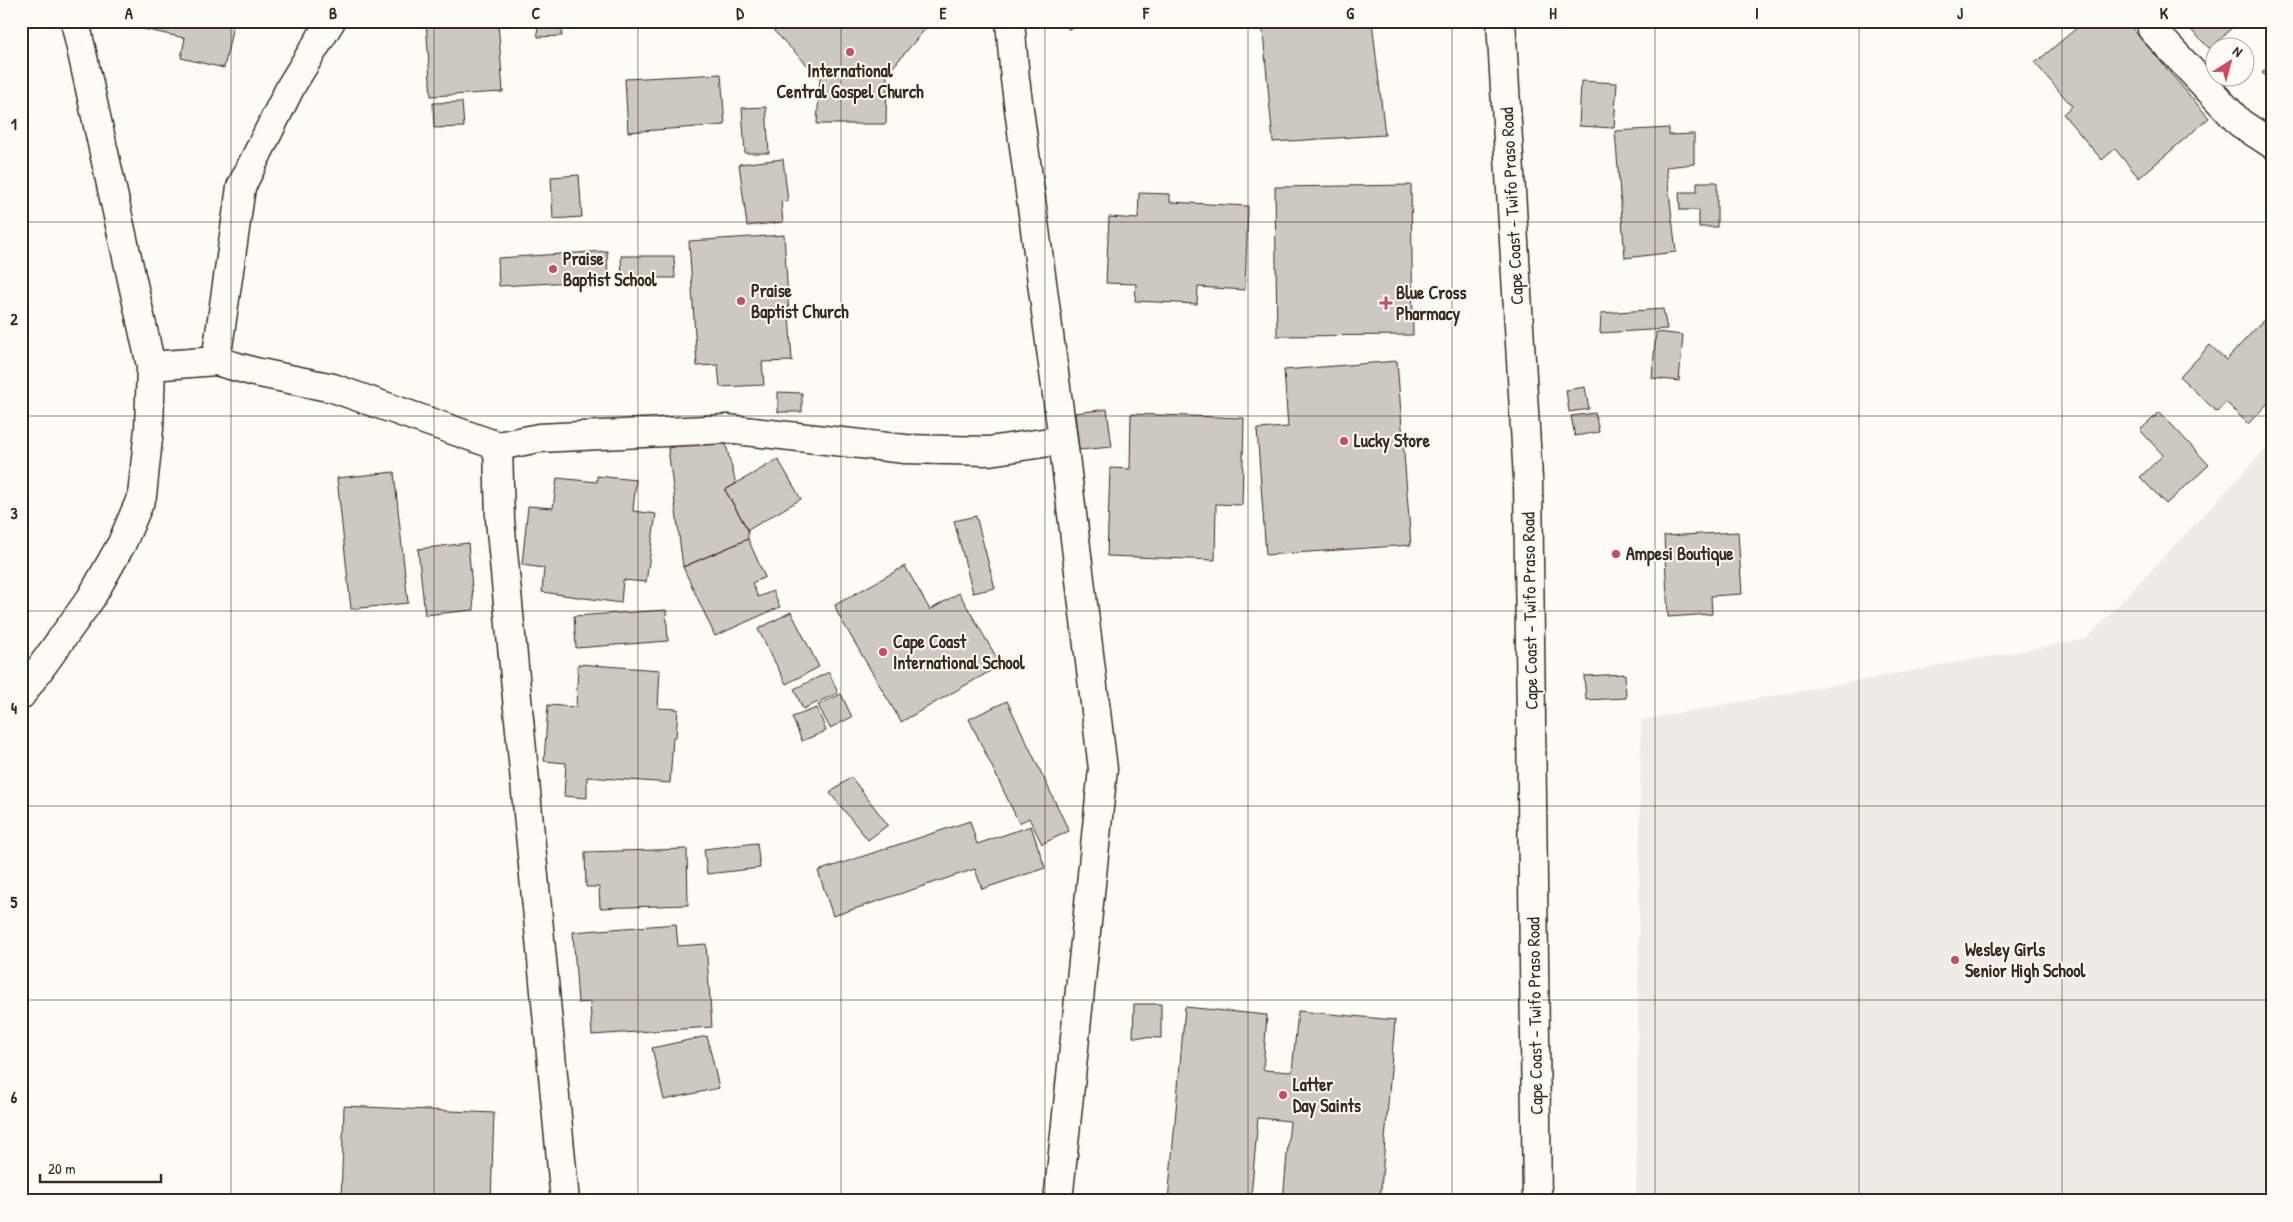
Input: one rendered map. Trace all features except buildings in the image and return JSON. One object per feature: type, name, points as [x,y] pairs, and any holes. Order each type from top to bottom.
[{"type":"street","points":[[21,695],[92,598],[122,544],[142,496],[149,430],[151,366],[75,21]]},
{"type":"street","points":[[216,362],[241,186],[291,86],[331,21]]},
{"type":"street","points":[[1010,21],[1015,79],[1063,440],[1103,769],[1058,1201]]},
{"type":"street","name":"Cape Coast - Twifo Praso Road","points":[[1501,21],[1528,479],[1537,1201]]},
{"type":"street","points":[[2152,29],[2240,123],[2272,144]]},
{"type":"street","points":[[151,366],[216,362],[334,388],[498,446],[539,438],[727,429],[905,449],[988,451],[1063,440]]},
{"type":"street","points":[[498,446],[500,520],[565,1201]]},
{"type":"shaded area","name":"Wesley Girls Senior High School","points":[[2272,442],[2272,1201],[1636,1201],[1641,720],[2086,639]]},
{"type":"place","name":"International Central Gospel Church","points":[[850,52]]},
{"type":"place","name":"Praise Baptist School","points":[[553,269]]},
{"type":"place","name":"Praise Baptist Church","points":[[741,301]]},
{"type":"place","name":"Blue Cross Pharmacy","points":[[1386,303]]},
{"type":"place","name":"Lucky Store","points":[[1344,441]]},
{"type":"place","name":"Ampesi Boutique","points":[[1616,554]]},
{"type":"place","name":"Cape Coast International School","points":[[883,652]]},
{"type":"place","name":"Wesley Girls Senior High School","points":[[1955,960]]},
{"type":"place","name":"Latter Day Saints","points":[[1283,1095]]}]
